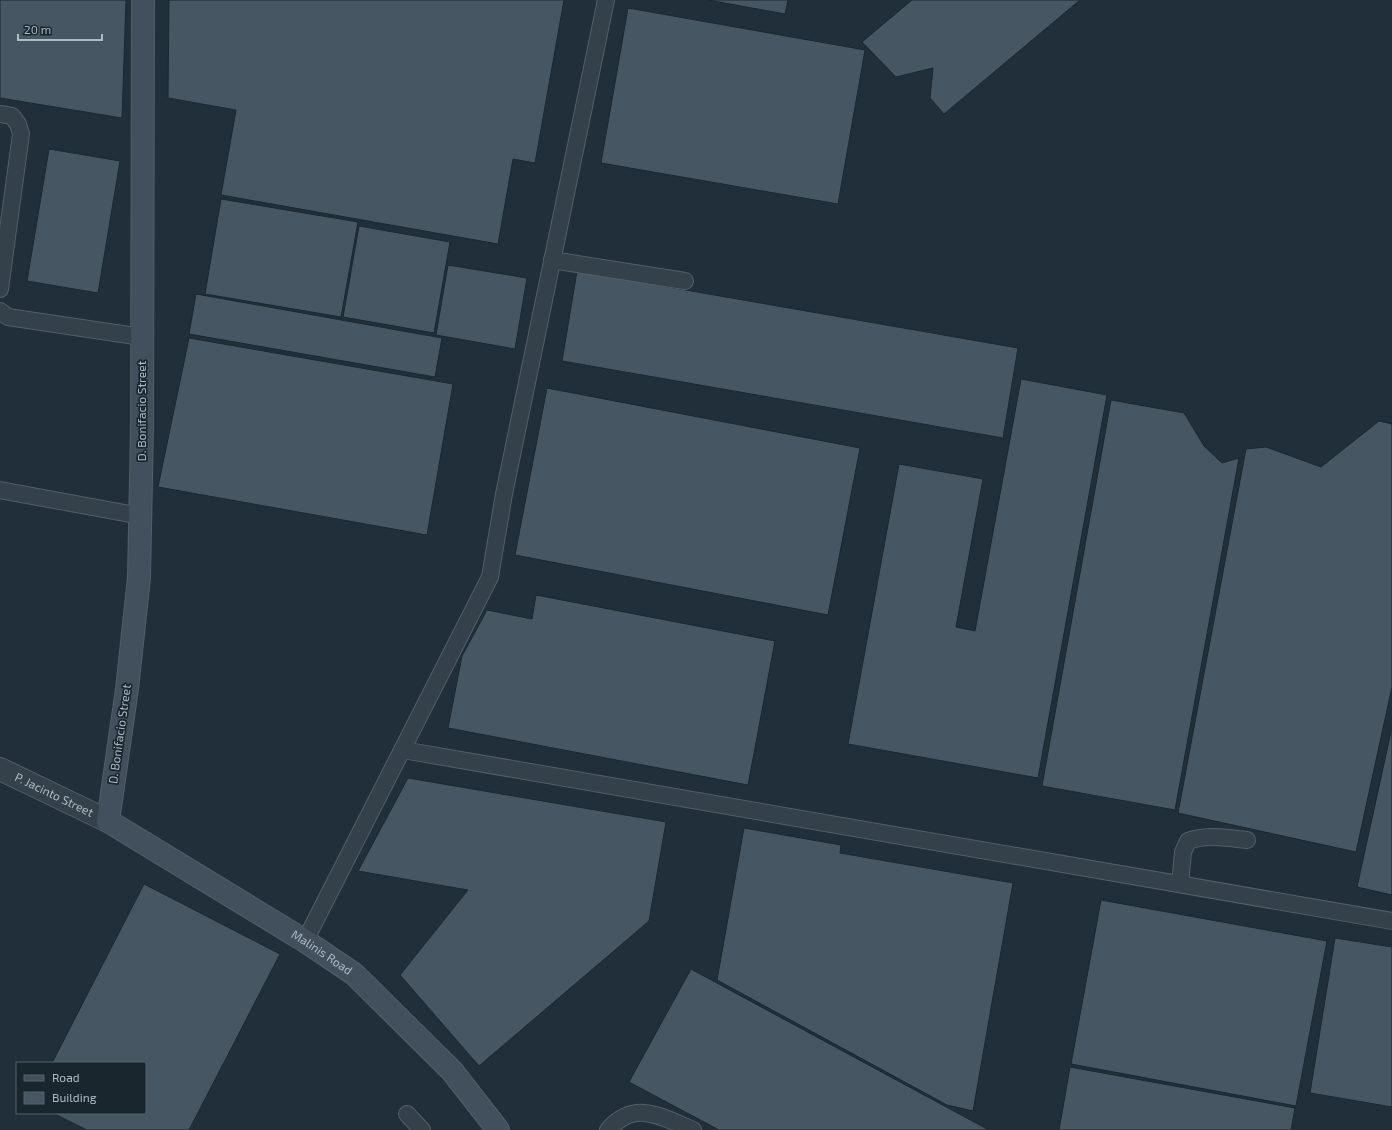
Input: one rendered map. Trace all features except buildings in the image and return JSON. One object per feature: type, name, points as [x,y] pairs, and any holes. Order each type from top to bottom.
[{"type":"main road","name":"D. Bonifacio Street","points":[[108,821],[134,631],[139,578],[142,337],[143,0]]},
{"type":"main road","name":"Malinis Road","points":[[108,821],[305,941],[354,974],[452,1071],[498,1130]]},
{"type":"street","name":"P. Jacinto Street","points":[[0,769],[108,821]]},
{"type":"lane","points":[[305,941],[490,577],[504,494],[606,0]]},
{"type":"lane","points":[[0,114],[12,116],[18,124],[21,134],[0,289]]},
{"type":"lane","points":[[552,260],[685,281]]},
{"type":"lane","points":[[0,311],[8,316],[142,337]]},
{"type":"lane","points":[[0,490],[140,516]]},
{"type":"lane","points":[[403,750],[1392,921]]},
{"type":"lane","points":[[1180,884],[1183,852],[1188,841],[1207,837],[1247,840]]},
{"type":"lane","points":[[608,1130],[624,1116],[641,1112],[662,1117],[693,1130]]},
{"type":"lane","points":[[407,1114],[422,1130]]}]
